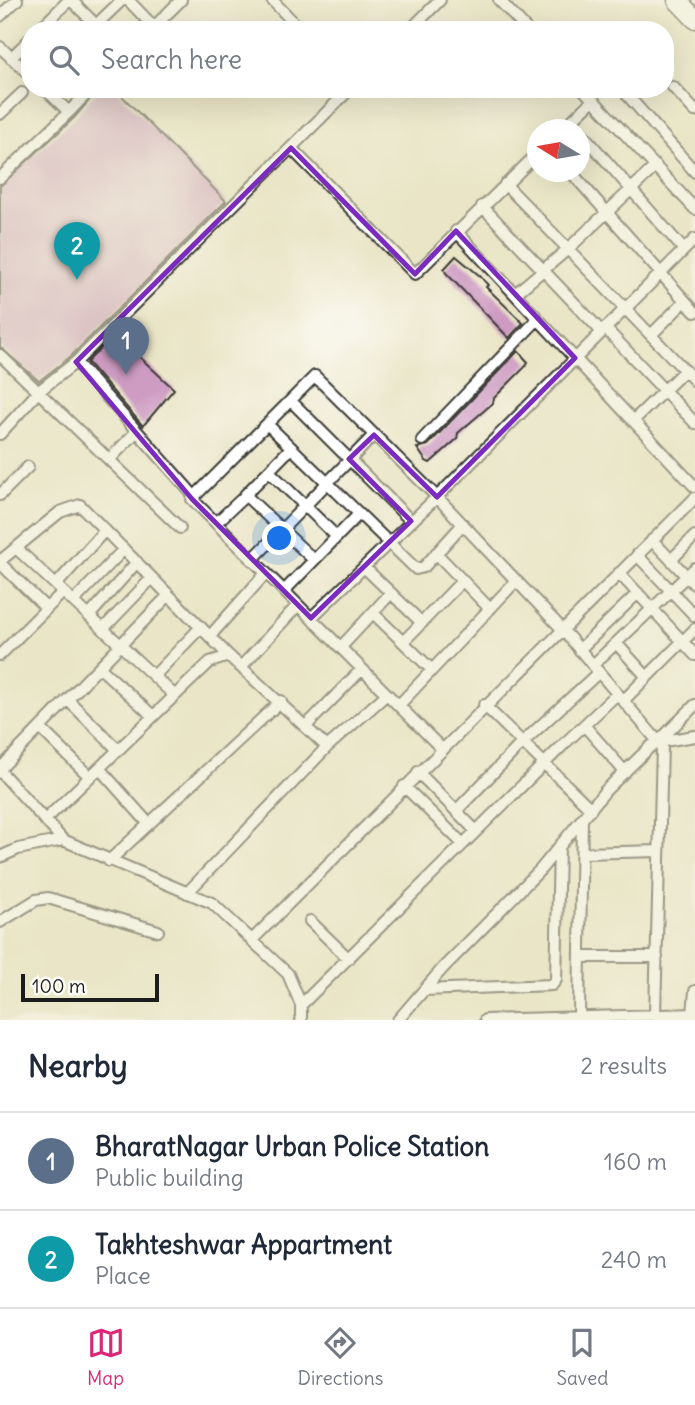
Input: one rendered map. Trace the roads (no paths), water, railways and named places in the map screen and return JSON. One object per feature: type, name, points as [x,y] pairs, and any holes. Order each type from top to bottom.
[{"type":"main road","points":[[677,0],[695,19]]},
{"type":"street","points":[[48,21],[70,0],[88,21]]},
{"type":"street","points":[[101,21],[122,0]]},
{"type":"street","points":[[128,0],[147,21]]},
{"type":"street","points":[[160,21],[181,0]]},
{"type":"street","points":[[272,0],[292,21]]},
{"type":"street","points":[[419,21],[440,0]]},
{"type":"street","points":[[499,0],[519,21]]},
{"type":"street","points":[[0,16],[15,1]]},
{"type":"street","points":[[0,47],[21,67]]},
{"type":"street","points":[[11,58],[21,48]]},
{"type":"street","points":[[674,88],[695,111]]},
{"type":"street","points":[[0,114],[21,94]]},
{"type":"street","points":[[54,98],[69,112]]},
{"type":"street","points":[[0,178],[83,98]]},
{"type":"street","points":[[0,434],[39,391],[76,362],[341,98]]},
{"type":"street","points":[[630,98],[695,172]]},
{"type":"street","points":[[579,119],[593,100],[695,209]]},
{"type":"street","points":[[311,618],[437,497],[661,273],[690,248],[590,146]]},
{"type":"street","points":[[291,148],[415,274],[527,163]]},
{"type":"street","points":[[515,294],[568,249],[656,166]]},
{"type":"street","points":[[580,182],[695,312]]},
{"type":"street","points":[[505,184],[691,375],[664,390],[633,421]]},
{"type":"street","points":[[482,206],[695,423]]},
{"type":"street","points":[[456,231],[695,487]]},
{"type":"street","points":[[651,335],[685,302]]},
{"type":"street","points":[[422,440],[538,319]]},
{"type":"street","points":[[0,355],[180,528]]},
{"type":"street","points":[[76,362],[195,497]]},
{"type":"street","points":[[441,748],[192,499],[315,376],[437,497],[562,629],[662,746],[655,1014]]},
{"type":"street","points":[[291,401],[411,522]]},
{"type":"street","points":[[267,424],[418,570],[463,524]]},
{"type":"street","points":[[109,460],[137,431]]},
{"type":"street","points":[[252,559],[374,435]]},
{"type":"street","points":[[216,523],[291,448]]},
{"type":"street","points":[[0,495],[28,467]]},
{"type":"street","points":[[269,471],[337,537]]},
{"type":"street","points":[[246,495],[314,560]]},
{"type":"street","points":[[252,940],[484,705],[695,498]]},
{"type":"street","points":[[46,608],[0,562],[60,512],[80,505],[229,656],[281,701],[327,747]]},
{"type":"street","points":[[284,591],[359,514]]},
{"type":"street","points":[[0,655],[46,608],[105,530]]},
{"type":"street","points":[[671,560],[695,536]]},
{"type":"street","points":[[456,811],[596,669],[616,643],[671,591],[692,576],[671,560],[652,540]]},
{"type":"street","points":[[16,548],[174,695]]},
{"type":"street","points":[[74,601],[124,549]]},
{"type":"street","points":[[436,553],[490,609]]},
{"type":"street","points":[[637,555],[695,616]]},
{"type":"street","points":[[89,615],[137,562]]},
{"type":"street","points":[[364,567],[422,623]]},
{"type":"street","points":[[210,636],[266,573]]},
{"type":"street","points":[[619,573],[695,655]]},
{"type":"street","points":[[103,629],[152,578]]},
{"type":"street","points":[[403,642],[463,580]]},
{"type":"street","points":[[399,705],[516,581]]},
{"type":"street","points":[[341,647],[391,593]]},
{"type":"street","points":[[579,650],[638,593]]},
{"type":"street","points":[[169,595],[0,770],[63,840],[212,903],[289,974],[302,1004],[301,1020]]},
{"type":"street","points":[[241,667],[298,605]]},
{"type":"street","points":[[373,613],[432,670]]},
{"type":"street","points":[[154,676],[201,627]]},
{"type":"street","points":[[302,1004],[583,725],[647,677],[695,629]]},
{"type":"street","points":[[0,637],[9,646]]},
{"type":"street","points":[[616,643],[647,677]]},
{"type":"street","points":[[46,819],[210,662],[229,656]]},
{"type":"street","points":[[99,667],[153,716]]},
{"type":"street","points":[[306,726],[362,669]]},
{"type":"street","points":[[187,893],[327,747],[387,694]]},
{"type":"street","points":[[68,700],[118,750]]},
{"type":"street","points":[[108,861],[281,701]]},
{"type":"street","points":[[484,705],[591,809]]},
{"type":"street","points":[[398,1020],[559,848],[625,772],[695,705]]},
{"type":"street","points":[[583,725],[625,772]]},
{"type":"street","points":[[40,728],[90,777]]},
{"type":"street","points":[[658,742],[695,736]]},
{"type":"street","points":[[99,768],[149,824]]},
{"type":"street","points":[[418,772],[476,831]]},
{"type":"street","points":[[404,786],[463,844]]},
{"type":"street","points":[[579,1016],[582,819]]},
{"type":"street","points":[[0,858],[18,849],[63,840]]},
{"type":"street","points":[[424,990],[552,985],[556,979],[559,848]]},
{"type":"street","points":[[582,853],[659,851]]},
{"type":"street","points":[[0,922],[36,900],[48,898],[158,931]]},
{"type":"street","points":[[310,921],[348,958]]},
{"type":"street","points":[[580,957],[657,957]]},
{"type":"street","points":[[485,1020],[694,1014],[695,991]]},
{"type":"place","name":"Takhteshwar Appartment","points":[[77,280]]},
{"type":"place","name":"BharatNagar Urban Police Station","points":[[126,375]]}]
